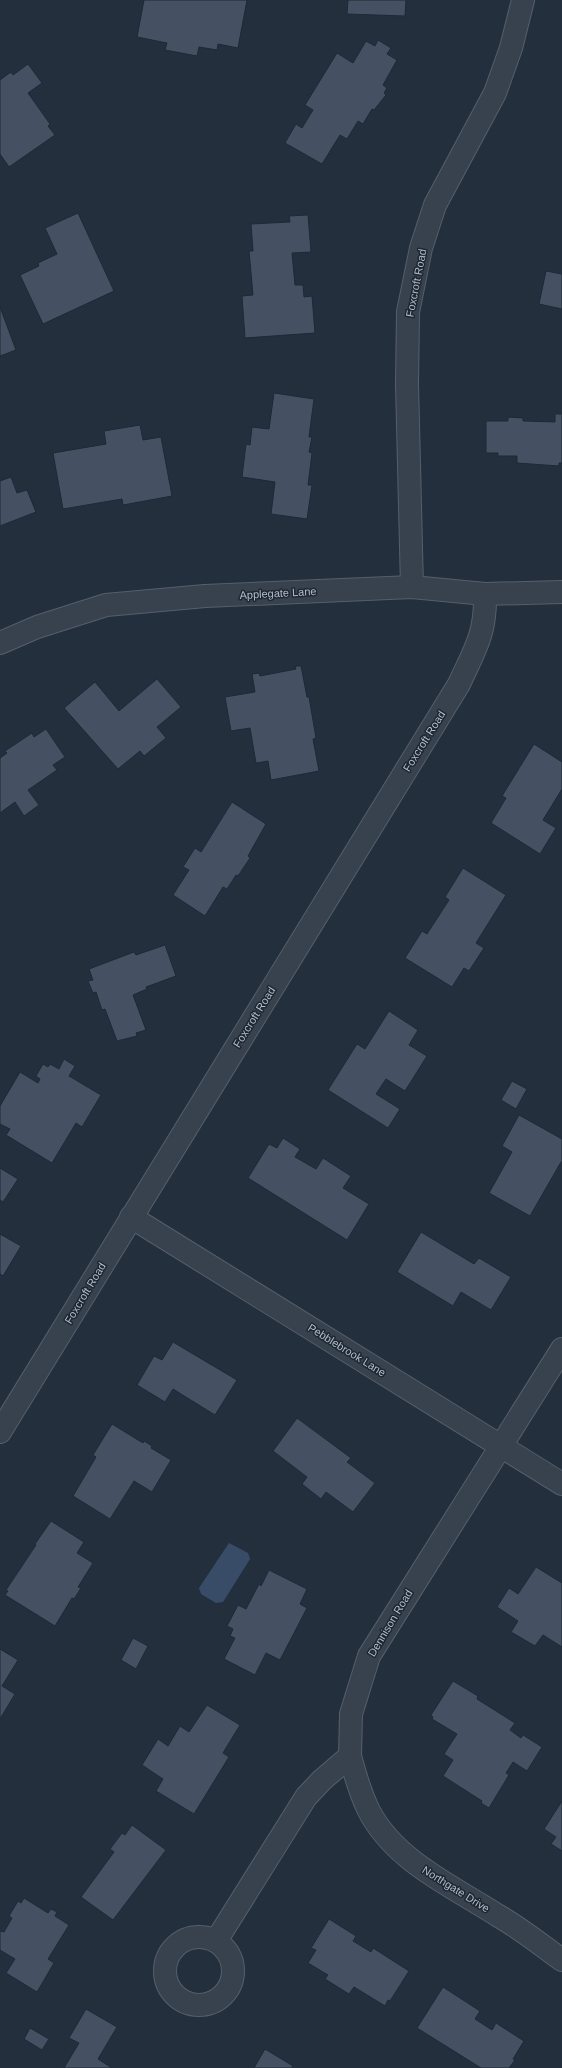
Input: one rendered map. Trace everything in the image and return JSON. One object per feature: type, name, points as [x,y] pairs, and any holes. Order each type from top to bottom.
[{"type":"street","name":"Foxcroft Road","points":[[412,587],[406,384],[408,312],[422,248],[435,205],[494,93],[511,48],[523,0]]},
{"type":"street","name":"Applegate Lane","points":[[0,643],[37,627],[106,605],[205,596],[412,587],[485,594],[562,592]]},
{"type":"street","name":"Foxcroft Road","points":[[0,1432],[459,684],[481,638],[486,617],[485,594]]},
{"type":"street","name":"Pebblebrook Lane","points":[[131,1217],[562,1484]]},
{"type":"street","name":"Dennison Road","points":[[350,1756],[351,1714],[369,1656],[562,1349]]},
{"type":"street","points":[[216,1941],[306,1797],[322,1780],[350,1756]]},
{"type":"street","name":"Northgate Drive","points":[[350,1756],[356,1782],[370,1812],[388,1838],[424,1870],[499,1916],[562,1960]]},
{"type":"water","points":[[229,1543],[248,1553],[250,1559],[223,1602],[216,1603],[201,1594],[199,1588]]},
{"type":"building","points":[[144,0],[247,0],[238,48],[218,44],[217,50],[199,47],[197,56],[165,50],[167,43],[137,37]]},
{"type":"building","points":[[348,0],[406,0],[405,16],[347,14]]},
{"type":"building","points":[[378,40],[391,48],[387,54],[397,60],[383,85],[387,88],[384,93],[386,95],[374,110],[372,109],[363,124],[358,121],[347,139],[340,135],[322,164],[285,143],[296,124],[302,128],[313,110],[305,105],[337,53],[353,63],[366,41],[375,46]]},
{"type":"building","points":[[28,64],[42,83],[28,93],[50,124],[48,126],[55,135],[9,167],[0,154],[0,80],[11,72],[13,75]]},
{"type":"building","points":[[78,213],[114,291],[43,324],[20,275],[39,266],[38,263],[57,254],[45,228]]},
{"type":"building","points":[[308,215],[311,252],[292,253],[295,285],[303,285],[304,297],[312,296],[315,333],[245,338],[242,296],[253,295],[249,251],[253,251],[251,224],[290,222],[289,216]]},
{"type":"building","points":[[546,271],[562,274],[562,309],[539,304]]},
{"type":"building","points":[[0,307],[16,350],[0,356]]},
{"type":"building","points":[[274,393],[314,399],[309,437],[312,437],[309,452],[312,453],[308,485],[312,485],[307,519],[271,514],[275,482],[242,477],[246,444],[250,445],[252,427],[269,429]]},
{"type":"building","points":[[555,414],[562,414],[562,463],[559,463],[559,466],[517,463],[517,456],[498,456],[498,453],[486,453],[486,421],[508,421],[508,417],[523,418],[523,421],[555,422]]},
{"type":"building","points":[[140,425],[143,440],[161,437],[172,496],[123,505],[122,499],[63,509],[53,453],[106,444],[104,431]]},
{"type":"building","points":[[11,477],[17,493],[27,490],[36,512],[0,526],[0,481]]},
{"type":"building","points":[[295,666],[301,666],[307,697],[309,697],[316,738],[313,739],[319,771],[271,780],[268,761],[256,763],[250,728],[231,731],[225,697],[255,692],[252,674],[259,673],[260,676],[296,669]]},
{"type":"building","points":[[157,679],[181,707],[157,727],[166,738],[144,756],[140,751],[118,769],[64,708],[95,682],[119,711]]},
{"type":"building","points":[[46,729],[65,757],[53,765],[57,770],[28,790],[39,805],[24,816],[15,802],[0,813],[0,758],[7,753],[5,751],[32,733],[34,737]]},
{"type":"building","points":[[534,744],[562,762],[562,789],[543,820],[556,828],[540,854],[491,823],[506,798],[502,796]]},
{"type":"building","points":[[232,802],[266,824],[248,856],[250,858],[227,889],[223,887],[205,916],[173,895],[189,870],[183,867],[195,848],[201,852]]},
{"type":"building","points":[[463,868],[506,895],[476,943],[484,948],[469,971],[464,968],[452,987],[405,958],[422,931],[427,934],[449,900],[445,897]]},
{"type":"building","points":[[165,945],[176,976],[146,987],[147,989],[133,995],[146,1030],[136,1033],[137,1036],[117,1041],[105,1009],[102,1010],[96,992],[93,993],[88,981],[93,980],[89,969],[134,952],[136,955]]},
{"type":"building","points":[[389,1011],[418,1030],[409,1045],[427,1056],[405,1091],[386,1079],[376,1094],[400,1109],[388,1128],[328,1090],[357,1044],[365,1049]]},
{"type":"building","points":[[64,1059],[75,1066],[69,1076],[101,1095],[82,1127],[76,1123],[52,1163],[6,1135],[10,1129],[0,1124],[0,1106],[20,1072],[38,1083],[40,1079],[36,1076],[43,1064],[48,1067],[50,1064],[59,1069]]},
{"type":"building","points":[[512,1081],[527,1089],[516,1109],[501,1100]]},
{"type":"building","points":[[519,1115],[562,1139],[562,1162],[530,1216],[489,1193],[512,1152],[502,1146]]},
{"type":"building","points":[[283,1138],[300,1149],[295,1157],[316,1169],[323,1158],[351,1176],[343,1188],[369,1204],[347,1240],[248,1178],[269,1144],[277,1148]]},
{"type":"building","points":[[0,1168],[18,1179],[3,1202],[0,1200]]},
{"type":"building","points":[[421,1232],[474,1264],[479,1258],[511,1277],[491,1310],[461,1292],[453,1306],[397,1272]]},
{"type":"building","points":[[0,1234],[21,1246],[3,1276],[0,1274]]},
{"type":"building","points":[[173,1342],[237,1380],[215,1415],[173,1389],[165,1402],[137,1385],[154,1356],[162,1360]]},
{"type":"building","points":[[297,1418],[351,1458],[347,1462],[375,1483],[353,1512],[326,1492],[321,1499],[302,1484],[307,1477],[273,1451]]},
{"type":"building","points":[[112,1424],[143,1443],[144,1441],[152,1446],[151,1448],[171,1460],[152,1492],[134,1481],[110,1519],[73,1496],[96,1457],[93,1455]]},
{"type":"building","points":[[51,1521],[84,1542],[77,1553],[93,1563],[78,1587],[81,1588],[74,1599],[72,1598],[55,1626],[5,1595],[8,1591],[6,1590]]},
{"type":"building","points":[[536,1567],[562,1583],[562,1647],[543,1635],[535,1646],[511,1632],[518,1621],[497,1607],[509,1588],[518,1594]]},
{"type":"building","points":[[269,1570],[307,1589],[300,1604],[307,1608],[280,1660],[266,1653],[255,1675],[224,1659],[235,1638],[230,1636],[233,1629],[227,1626],[238,1605],[246,1609],[259,1584],[261,1586]]},
{"type":"building","points":[[133,1638],[148,1646],[136,1669],[121,1660]]},
{"type":"building","points":[[0,1649],[18,1660],[2,1686],[15,1694],[0,1719]]},
{"type":"building","points":[[453,1681],[478,1696],[477,1699],[515,1723],[510,1730],[521,1738],[523,1735],[542,1747],[527,1771],[513,1762],[506,1773],[509,1775],[489,1808],[481,1803],[482,1801],[443,1776],[453,1760],[444,1754],[457,1734],[432,1719],[433,1717],[431,1715]]},
{"type":"building","points":[[207,1705],[240,1725],[223,1753],[229,1757],[194,1814],[156,1791],[163,1779],[142,1765],[158,1739],[168,1746],[180,1726],[189,1732]]},
{"type":"building","points":[[562,1801],[562,1851],[551,1844],[556,1837],[544,1829]]},
{"type":"building","points":[[132,1825],[166,1850],[113,1920],[81,1897],[114,1852],[110,1849],[122,1833],[125,1835]]},
{"type":"building","points":[[24,1898],[48,1913],[51,1909],[57,1912],[55,1916],[69,1925],[48,1959],[54,1963],[37,1992],[6,1973],[15,1959],[0,1950],[0,1931],[4,1932],[12,1918],[9,1916],[18,1901],[21,1903]]},
{"type":"building","points":[[329,1919],[356,1936],[353,1941],[371,1952],[373,1948],[409,1971],[390,2001],[388,2000],[385,2006],[354,1987],[349,1994],[325,1979],[328,1975],[308,1963],[316,1950],[311,1948]]},
{"type":"building","points":[[443,1987],[480,2011],[475,2019],[492,2030],[496,2023],[524,2041],[513,2059],[515,2060],[509,2068],[481,2068],[417,2028]]},
{"type":"building","points":[[86,2009],[117,2027],[98,2059],[112,2068],[64,2068],[79,2043],[69,2038]]},
{"type":"building","points":[[30,2028],[49,2039],[42,2050],[24,2039]]},
{"type":"building","points":[[265,2049],[293,2066],[292,2068],[254,2068]]}]
